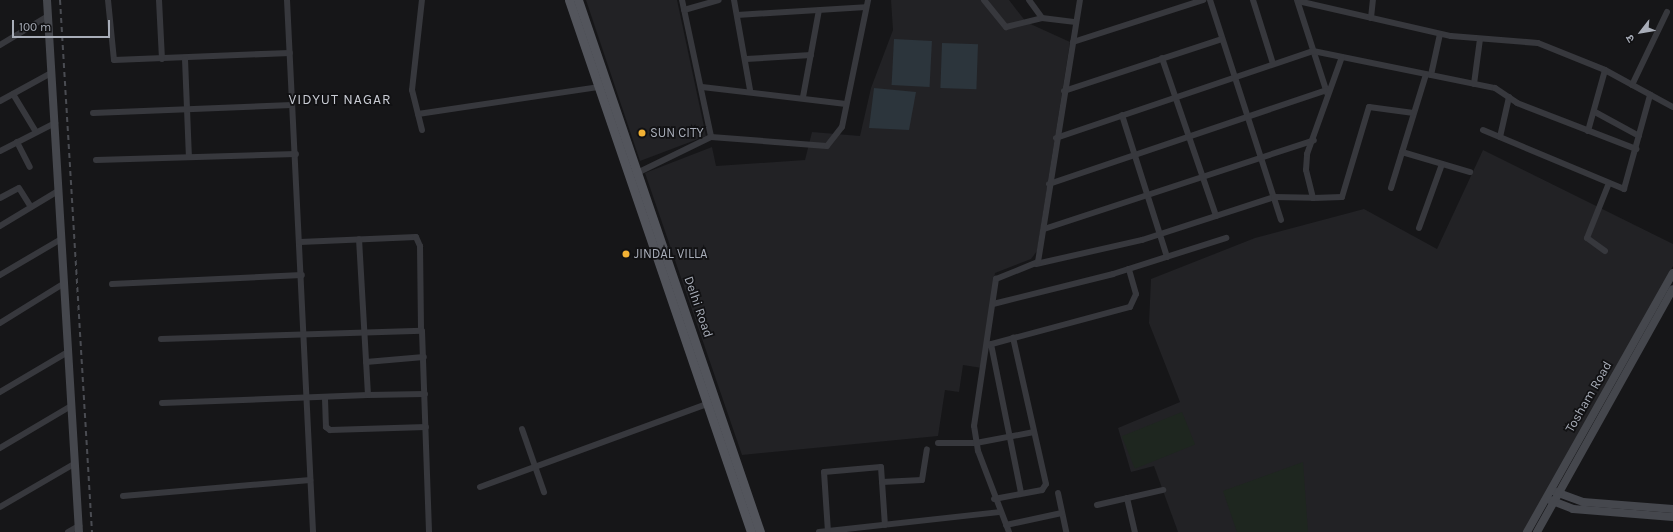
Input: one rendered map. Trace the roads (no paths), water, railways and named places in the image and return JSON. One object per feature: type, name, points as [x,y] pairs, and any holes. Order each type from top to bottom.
[{"type":"main road","name":"Delhi Road","points":[[568,0],[598,87],[633,175],[760,532]]},
{"type":"main road","name":"Delhi Road","points":[[578,0],[707,404],[751,532]]},
{"type":"street","points":[[47,0],[79,529],[68,532]]},
{"type":"street","points":[[108,0],[112,59],[185,59],[290,53]]},
{"type":"street","points":[[160,0],[162,59]]},
{"type":"street","points":[[287,0],[305,334],[313,532]]},
{"type":"street","points":[[422,0],[412,78],[422,130]]},
{"type":"street","points":[[682,0],[702,87],[711,137]]},
{"type":"street","points":[[684,10],[719,0]]},
{"type":"street","points":[[734,0],[746,59],[750,90]]},
{"type":"street","points":[[633,175],[711,137],[827,146],[840,134],[868,0]]},
{"type":"street","points":[[984,0],[1006,27],[1042,18],[1076,22]]},
{"type":"street","points":[[1029,0],[1042,18]]},
{"type":"street","points":[[1036,264],[1044,229],[1056,138],[1080,0]]},
{"type":"street","points":[[1073,42],[1203,0]]},
{"type":"street","points":[[1210,0],[1281,220]]},
{"type":"street","points":[[1253,0],[1274,64]]},
{"type":"street","points":[[1371,18],[1373,0]]},
{"type":"street","points":[[1298,1],[1440,34],[1480,39],[1538,43],[1605,70],[1673,107]]},
{"type":"street","points":[[1298,1],[1327,93]]},
{"type":"street","points":[[737,16],[866,7]]},
{"type":"street","points":[[803,97],[819,10]]},
{"type":"street","points":[[1632,85],[1666,12]]},
{"type":"street","points":[[0,44],[48,16]]},
{"type":"street","points":[[1390,188],[1414,113],[1429,75],[1440,34]]},
{"type":"street","points":[[1064,91],[1222,38]]},
{"type":"street","points":[[1474,84],[1480,39]]},
{"type":"street","points":[[1056,138],[1314,51],[1495,88],[1509,97],[1636,150]]},
{"type":"street","points":[[746,59],[811,55]]},
{"type":"street","points":[[1313,198],[1306,170],[1307,154],[1314,140],[1327,93],[1342,57]]},
{"type":"street","points":[[1162,58],[1216,216]]},
{"type":"street","points":[[185,59],[189,158]]},
{"type":"street","points":[[1588,131],[1595,112],[1605,70]]},
{"type":"street","points":[[0,101],[51,73]]},
{"type":"street","points":[[418,114],[598,87]]},
{"type":"street","points":[[702,87],[750,90],[846,104]]},
{"type":"street","points":[[1049,184],[1189,136],[1327,93]]},
{"type":"street","points":[[14,94],[36,132]]},
{"type":"street","points":[[1483,130],[1609,183],[1626,188],[1650,95]]},
{"type":"street","points":[[1500,137],[1509,97]]},
{"type":"street","points":[[93,113],[292,105]]},
{"type":"street","points":[[1009,532],[994,499],[976,443],[974,426],[990,344],[997,276],[1036,264],[1160,234],[1274,197],[1342,197],[1369,107],[1414,113]]},
{"type":"street","points":[[1595,112],[1639,136]]},
{"type":"street","points":[[1122,115],[1167,257]]},
{"type":"street","points":[[0,151],[54,123]]},
{"type":"street","points":[[1044,229],[1314,140]]},
{"type":"street","points":[[17,142],[30,167]]},
{"type":"street","points":[[1402,152],[1470,172]]},
{"type":"street","points":[[96,160],[296,154]]},
{"type":"street","points":[[1419,228],[1442,164]]},
{"type":"street","points":[[1606,251],[1587,238],[1609,183]]},
{"type":"street","points":[[0,198],[19,188],[31,207]]},
{"type":"street","points":[[0,226],[58,191]]},
{"type":"street","points":[[300,242],[416,237],[420,246],[420,330],[424,357],[429,532]]},
{"type":"street","points":[[993,304],[1128,269],[1226,238]]},
{"type":"street","points":[[0,275],[61,239]]},
{"type":"street","points":[[360,239],[368,395]]},
{"type":"street","points":[[990,344],[1130,307],[1136,294],[1128,269]]},
{"type":"street","name":"Tosham Road","points":[[1537,532],[1554,492],[1673,273]]},
{"type":"street","points":[[112,284],[302,275]]},
{"type":"street","points":[[0,323],[63,284]]},
{"type":"street","name":"Tosham Road","points":[[1554,492],[1673,289]]},
{"type":"street","points":[[161,339],[420,330]]},
{"type":"street","points":[[994,499],[1045,488],[1013,338]]},
{"type":"street","points":[[990,344],[1021,493]]},
{"type":"street","points":[[1,389],[68,352]]},
{"type":"street","points":[[366,362],[424,357]]},
{"type":"street","points":[[162,403],[307,398],[324,399],[368,395],[425,394]]},
{"type":"street","points":[[324,399],[326,427],[330,430],[426,427]]},
{"type":"street","points":[[480,487],[707,404]]},
{"type":"street","points":[[0,448],[71,406]]},
{"type":"street","points":[[522,428],[544,492]]},
{"type":"street","points":[[938,443],[976,443],[1034,432]]},
{"type":"street","points":[[882,482],[922,480],[927,449]]},
{"type":"street","points":[[1,505],[74,464]]},
{"type":"street","points":[[828,531],[822,473],[879,466],[882,482],[885,525]]},
{"type":"street","points":[[123,496],[310,480]]},
{"type":"street","points":[[1097,505],[1163,490]]},
{"type":"street","points":[[1554,492],[1583,502],[1673,509]]},
{"type":"street","points":[[1058,493],[1066,532]]},
{"type":"street","points":[[1127,498],[1135,532]]},
{"type":"street","points":[[1550,500],[1580,510],[1673,517]]},
{"type":"street","name":"Tosham Road","points":[[1526,532],[1550,500]]},
{"type":"street","points":[[819,532],[1000,512]]},
{"type":"street","points":[[1006,525],[1062,514]]},
{"type":"railway","points":[[60,0],[92,532]]},
{"type":"place","name":"SUN CITY","points":[[642,133]]},
{"type":"place","name":"JINDAL VILLA","points":[[626,254]]},
{"type":"district","name":"VIDYUT NAGAR","points":[[340,100]]}]
